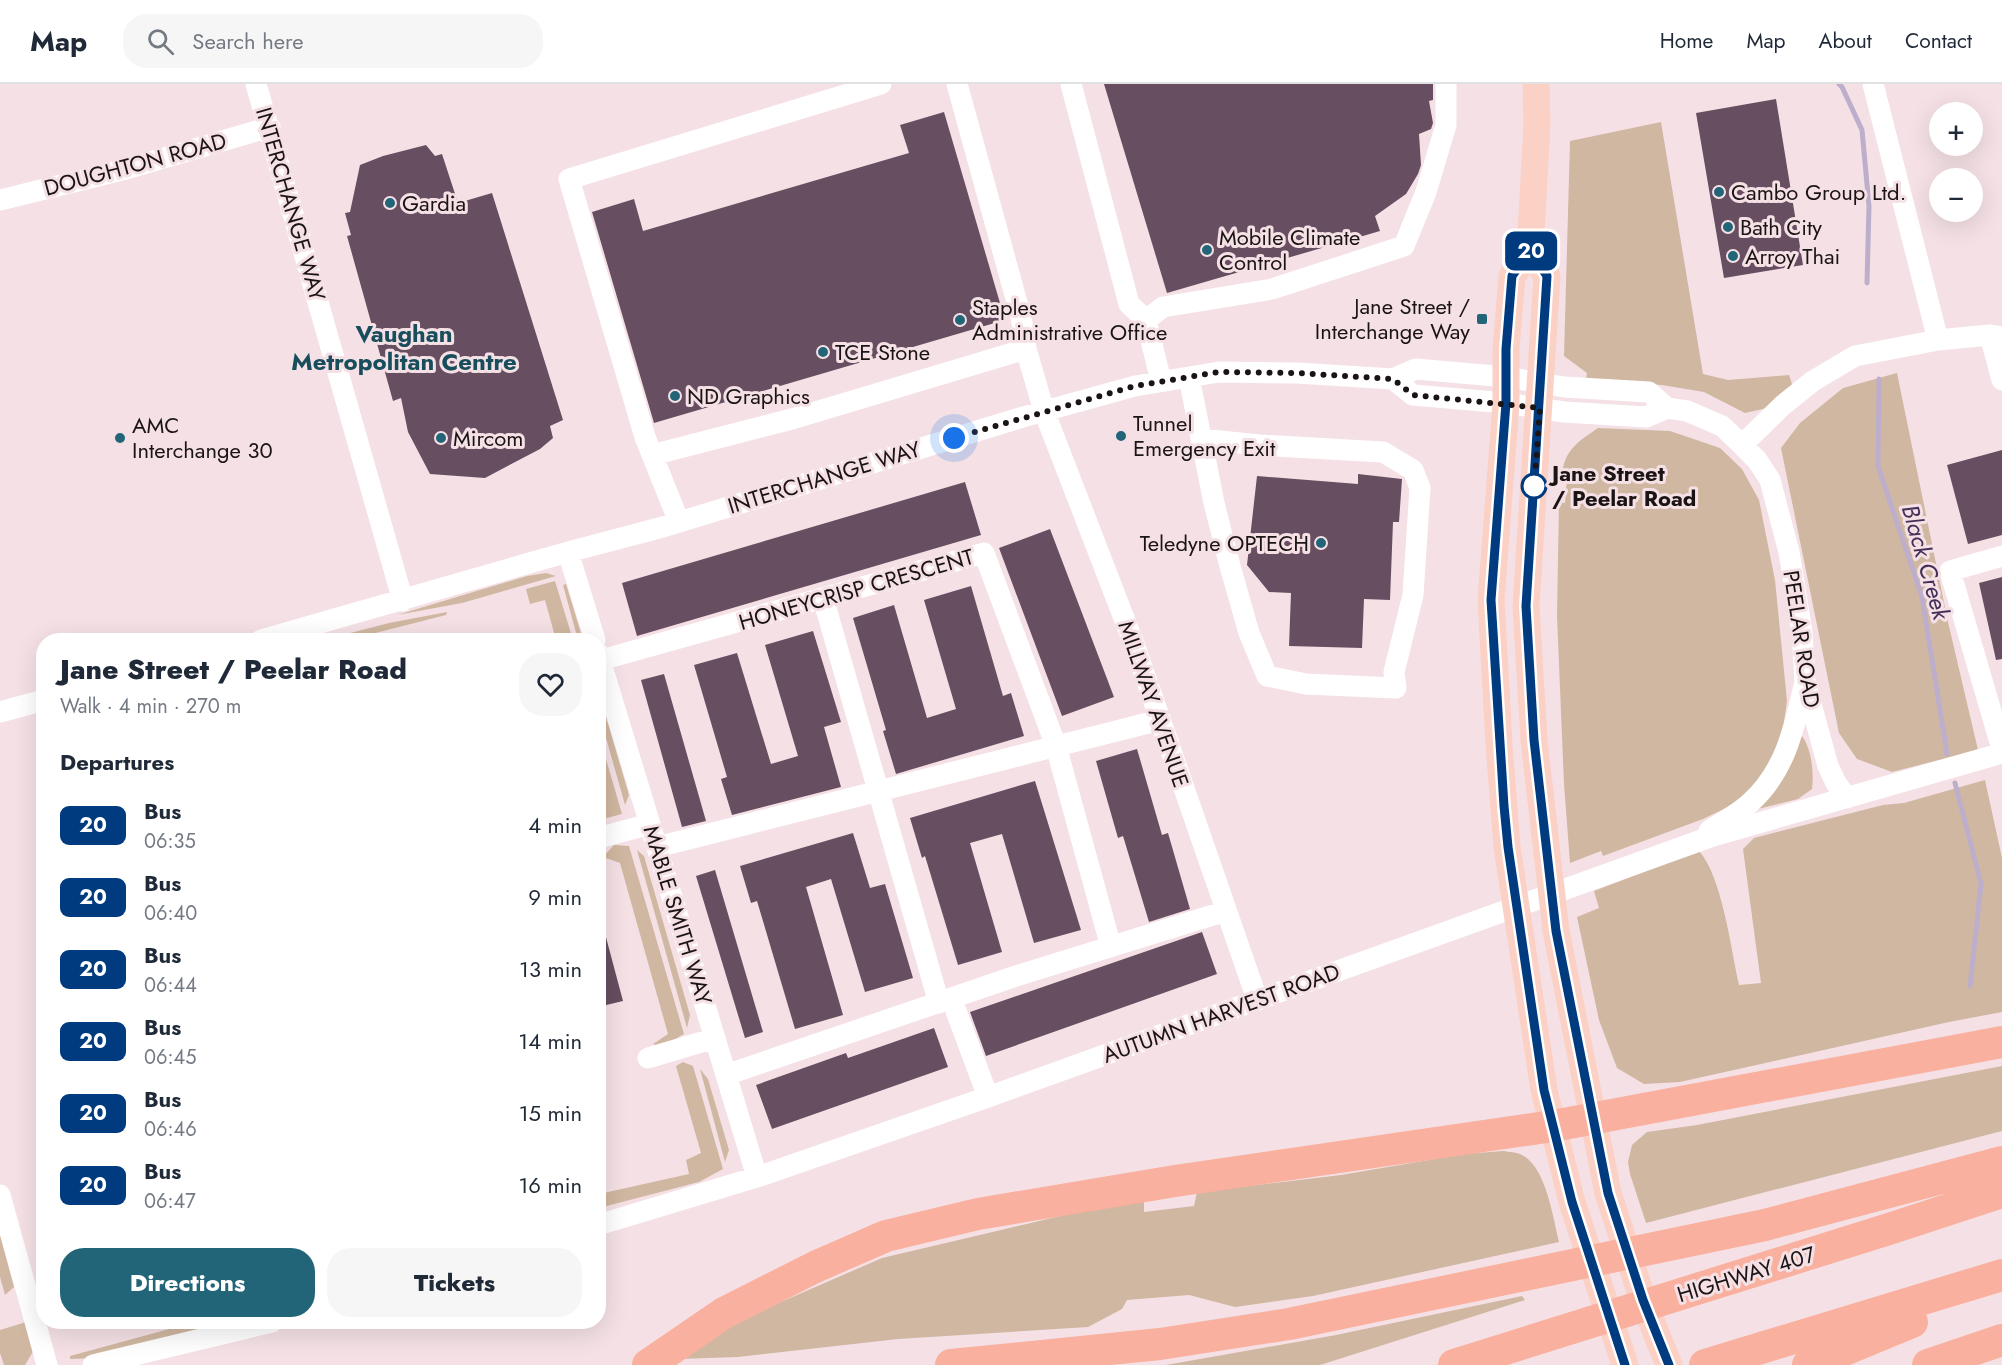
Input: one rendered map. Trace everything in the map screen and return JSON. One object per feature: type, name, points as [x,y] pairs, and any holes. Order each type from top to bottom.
[{"type":"highway","points":[[648,1365],[724,1312],[814,1267],[886,1236],[978,1214],[1175,1181],[1553,1126],[2002,1042]]},
{"type":"highway","points":[[951,1365],[1161,1344],[1289,1324],[1765,1225],[2002,1162]]},
{"type":"highway","name":"HIGHWAY 407","points":[[1454,1365],[2002,1192]]},
{"type":"highway","points":[[1705,1365],[2002,1275]]},
{"type":"highway","points":[[1808,1365],[2002,1285]]},
{"type":"highway","points":[[1928,1365],[2002,1340]]},
{"type":"main road","points":[[1536,84],[1538,124],[1530,251],[1512,276],[1491,600],[1499,745],[1508,847],[1544,1090],[1572,1202],[1625,1365]]},
{"type":"main road","points":[[1530,251],[1547,276],[1526,606],[1534,740],[1556,931],[1608,1193],[1643,1300],[1669,1365]]},
{"type":"street","name":"INTERCHANGE WAY","points":[[256,84],[403,601]]},
{"type":"street","points":[[679,522],[645,437],[568,179],[881,84]]},
{"type":"street","name":"MILLWAY AVENUE","points":[[957,84],[1021,317],[1026,349],[1044,411],[1134,644],[1257,999]]},
{"type":"street","points":[[1071,84],[1130,304],[1146,320],[1161,381]]},
{"type":"street","points":[[1146,320],[1163,307],[1272,289],[1404,246],[1426,192],[1446,124],[1446,84]]},
{"type":"street","points":[[1873,84],[1938,340]]},
{"type":"street","name":"DOUGHTON ROAD","points":[[0,200],[126,169],[270,127]]},
{"type":"street","points":[[1742,445],[1783,405],[1813,381],[1855,356],[1938,340],[1996,336],[2002,380]]},
{"type":"street","points":[[652,455],[792,418],[1026,349]]},
{"type":"street","name":"INTERCHANGE WAY","points":[[286,633],[679,522],[1044,411],[1135,386],[1219,372],[1297,373],[1393,379],[1413,395],[1506,390]]},
{"type":"street","points":[[1189,377],[1214,503],[1249,633],[1267,676],[1306,684],[1396,688],[1394,672],[1413,594],[1420,488],[1413,470],[1383,452],[1259,445],[1202,439]]},
{"type":"street","name":"PEELAR ROAD","points":[[1506,390],[1541,395],[1564,412],[1646,417],[1667,408],[1687,411],[1722,426],[1757,460],[1770,480],[1789,552],[1802,632],[1805,682],[1828,766],[1836,783],[1847,798]]},
{"type":"street","name":"MABLE SMITH WAY","points":[[568,552],[593,633]]},
{"type":"street","name":"HONEYCRISP CRESCENT","points":[[606,649],[823,598],[984,553],[1056,746]]},
{"type":"street","points":[[1684,847],[1710,837],[2002,751],[1950,571],[2002,556]]},
{"type":"street","points":[[823,598],[878,791],[948,1007],[988,1097]]},
{"type":"street","name":"MABLE SMITH WAY","points":[[606,678],[757,1177]]},
{"type":"street","points":[[1684,847],[1751,803],[1771,779],[1785,755],[1805,682]]},
{"type":"street","points":[[0,712],[36,702]]},
{"type":"street","points":[[657,847],[1160,720]]},
{"type":"street","points":[[1056,746],[1111,947]]},
{"type":"street","points":[[606,836],[650,824]]},
{"type":"street","name":"AUTUMN HARVEST ROAD","points":[[606,1223],[757,1177],[988,1097],[1684,847]]},
{"type":"street","points":[[726,1076],[948,1007],[1111,947],[1226,911]]},
{"type":"street","points":[[648,1058],[715,1038]]},
{"type":"street","points":[[0,1195],[36,1325]]},
{"type":"street","points":[[37,1329],[47,1365]]},
{"type":"street","points":[[93,1365],[243,1329]]},
{"type":"shaded area","points":[[1661,122],[1703,374],[1728,380],[1789,375],[1794,390],[1772,407],[1745,413],[1704,392],[1662,385],[1586,380],[1587,373],[1564,356],[1570,141]]},
{"type":"shaded area","points":[[1897,373],[1948,622],[1978,750],[1892,772],[1857,759],[1839,733],[1781,448],[1800,423],[1843,388]]},
{"type":"shaded area","points":[[1598,428],[1670,431],[1720,448],[1742,469],[1759,500],[1775,580],[1787,701],[1780,750],[1758,784],[1734,804],[1703,819],[1603,856],[1601,851],[1570,863],[1564,784],[1557,616],[1559,502],[1565,503],[1567,476],[1562,474],[1569,452]]},
{"type":"shaded area","points":[[546,573],[556,576],[462,603],[397,615],[527,576]]},
{"type":"shaded area","points":[[555,581],[571,633],[554,633],[545,600],[530,604],[526,589]]},
{"type":"shaded area","points":[[566,584],[581,633],[576,633],[563,585]]},
{"type":"shaded area","points":[[447,612],[446,615],[375,633],[350,633]]},
{"type":"shaded area","points":[[606,717],[629,795],[625,805],[606,738]]},
{"type":"shaded area","points":[[1802,736],[1811,762],[1812,789],[1798,799],[1758,809],[1799,738]]},
{"type":"shaded area","points":[[606,759],[622,814],[606,818]]},
{"type":"shaded area","points":[[1985,780],[2002,858],[2002,1012],[1680,1082],[1644,1084],[1617,1068],[1599,1020],[1577,917],[1599,908],[1594,891],[1699,851],[1707,862],[1720,895],[1739,985],[1761,983],[1743,849],[1754,838],[1883,805],[1904,803]]},
{"type":"shaded area","points":[[614,845],[629,846],[684,1034],[662,1047],[653,1044],[668,1034],[620,863],[606,858],[606,854]]},
{"type":"shaded area","points":[[637,850],[644,856],[690,1015],[687,1028]]},
{"type":"shaded area","points":[[683,1062],[693,1066],[723,1169],[699,1182],[606,1206],[606,1192],[689,1174],[686,1160],[701,1153],[676,1066]]},
{"type":"shaded area","points":[[2002,1066],[2002,1131],[1646,1223],[1628,1162],[1632,1145],[1647,1132],[1697,1125]]},
{"type":"shaded area","points":[[700,1069],[708,1079],[729,1150],[725,1162]]},
{"type":"shaded area","points":[[1503,1151],[1522,1155],[1537,1170],[1551,1207],[1559,1242],[1313,1296],[1235,1307],[1189,1295],[1127,1300],[1122,1309],[1088,1327],[898,1339],[738,1357],[679,1359],[737,1321],[882,1258],[1094,1208],[1144,1201],[1144,1212],[1194,1206],[1197,1192],[1341,1175],[1464,1154]]},
{"type":"shaded area","points":[[0,1235],[14,1287],[5,1295],[0,1277]]},
{"type":"shaded area","points":[[1522,1296],[1525,1300],[1320,1365],[1166,1365],[1336,1335]]},
{"type":"shaded area","points":[[26,1322],[34,1350],[25,1365],[4,1365],[0,1353],[0,1330]]},
{"type":"shaded area","points":[[169,1329],[206,1329],[100,1358],[70,1359],[70,1356]]},
{"type":"building","points":[[1104,84],[1433,84],[1433,100],[1429,101],[1433,123],[1431,129],[1419,134],[1421,165],[1406,194],[1375,216],[1380,231],[1167,293]]},
{"type":"building","points":[[1776,99],[1803,265],[1724,278],[1696,113]]},
{"type":"building","points":[[944,112],[1005,320],[654,423],[592,212],[634,199],[643,231],[909,153],[900,125]]},
{"type":"building","points":[[426,145],[435,156],[442,154],[458,203],[492,193],[563,420],[550,426],[553,438],[540,449],[485,478],[430,474],[408,432],[401,398],[393,401],[347,236],[351,235],[345,213],[350,212],[360,165],[383,156]]},
{"type":"building","points":[[2002,450],[2002,535],[1968,544],[1947,465]]},
{"type":"building","name":"Teledyne OPTECH","points":[[1358,474],[1402,479],[1399,522],[1393,522],[1390,600],[1364,599],[1362,648],[1289,646],[1291,593],[1269,592],[1247,565],[1257,476],[1358,484]]},
{"type":"building","points":[[965,482],[981,535],[637,636],[622,583]]},
{"type":"building","points":[[1050,529],[1114,697],[1062,716],[999,548]]},
{"type":"building","points":[[2002,577],[2002,659],[1996,660],[1979,583]]},
{"type":"building","points":[[971,586],[1003,696],[1011,693],[1024,736],[896,774],[883,731],[886,730],[853,618],[894,605],[927,718],[956,709],[924,600]]},
{"type":"building","points":[[813,631],[841,722],[824,727],[841,787],[732,815],[721,779],[727,777],[694,665],[737,653],[771,764],[798,756],[765,645]]},
{"type":"building","points":[[664,674],[706,821],[682,827],[641,680]]},
{"type":"building","points":[[1137,749],[1162,835],[1168,833],[1190,909],[1149,922],[1123,836],[1118,838],[1096,761]]},
{"type":"building","points":[[1035,781],[1081,930],[1034,943],[1002,834],[970,843],[1002,952],[958,965],[925,856],[922,858],[910,818]]},
{"type":"building","points":[[853,833],[870,888],[885,884],[913,978],[865,992],[831,879],[806,887],[843,1015],[795,1029],[757,901],[751,903],[740,866]]},
{"type":"building","points":[[715,870],[763,1032],[745,1038],[696,876]]},
{"type":"building","points":[[1202,932],[1217,974],[986,1056],[970,1012]]},
{"type":"building","points":[[606,937],[623,1001],[606,1005]]},
{"type":"building","points":[[934,1028],[948,1067],[772,1129],[756,1085],[846,1053],[848,1058]]},
{"type":"waterway","name":"Black Creek","points":[[1839,84],[1862,130],[1869,206],[1867,283]]},
{"type":"waterway","name":"Black Creek","points":[[1879,379],[1878,466],[1922,597],[1947,754]]},
{"type":"waterway","name":"Black Creek","points":[[1955,783],[1981,884],[1970,986]]},
{"type":"bus line","name":"20","points":[[1625,1365],[1572,1202],[1544,1090],[1504,806],[1491,600],[1506,403],[1506,349],[1512,276],[1530,251],[1547,276],[1526,606],[1534,740],[1556,931],[1608,1193],[1643,1300],[1669,1365]]},
{"type":"place","name":"Cambo Group Ltd.","points":[[1719,192]]},
{"type":"place","name":"Gardia","points":[[390,203]]},
{"type":"place","name":"Bath City","points":[[1728,227]]},
{"type":"place","name":"Mobile Climate Control","points":[[1207,250]]},
{"type":"place","name":"Arroy Thai","points":[[1733,256]]},
{"type":"place","name":"Jane Street / Interchange Way","points":[[1482,319]]},
{"type":"place","name":"Staples Administrative Office","points":[[960,320]]},
{"type":"place","name":"TCE Stone","points":[[823,352]]},
{"type":"place","name":"ND Graphics","points":[[675,396]]},
{"type":"place","name":"Tunnel Emergency Exit","points":[[1121,436]]},
{"type":"place","name":"AMC Interchange 30","points":[[120,438]]},
{"type":"place","name":"Mircom","points":[[441,438]]},
{"type":"place","name":"Jane Street / Peelar Road","points":[[1534,486]]},
{"type":"place","name":"Teledyne OPTECH","points":[[1321,543]]},
{"type":"district","name":"Vaughan Metropolitan Centre","points":[[404,347]]},
{"type":"route","points":[[954,438],[1135,386],[1219,372],[1297,373],[1393,379],[1413,395],[1540,408],[1534,490],[1534,486]]}]
